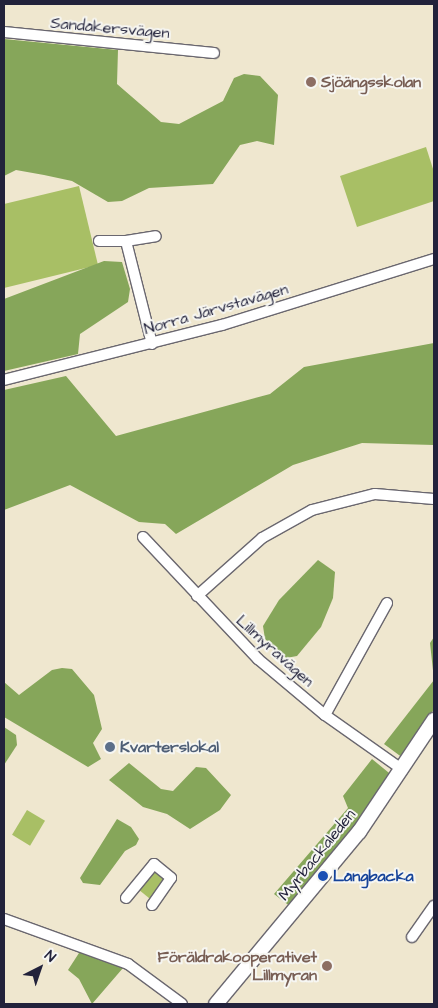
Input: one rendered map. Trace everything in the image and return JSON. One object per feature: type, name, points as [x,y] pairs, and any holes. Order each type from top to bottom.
[{"type":"street","name":"Sandåkersvägen","points":[[4,32],[214,52]]},
{"type":"street","points":[[99,241],[126,241],[156,236]]},
{"type":"street","points":[[126,241],[152,344]]},
{"type":"street","name":"Norra Järvstavägen","points":[[4,380],[152,344],[434,259]]},
{"type":"street","points":[[197,596],[262,538],[312,510],[375,494],[434,499]]},
{"type":"street","name":"Lillmyravägen","points":[[143,537],[258,659],[325,715],[403,770]]},
{"type":"street","points":[[325,715],[388,603]]},
{"type":"street","name":"Myrbackaleden","points":[[216,1004],[359,832],[403,770],[434,720]]},
{"type":"street","points":[[126,898],[154,864],[171,878],[152,905]]},
{"type":"street","points":[[412,937],[434,906]]},
{"type":"street","points":[[4,919],[128,964],[182,1004]]},
{"type":"green space","points":[[4,39],[118,50],[117,84],[161,122],[179,124],[223,101],[234,78],[244,74],[260,76],[278,95],[274,145],[257,141],[240,145],[213,184],[149,188],[122,201],[108,202],[72,181],[44,175],[16,170],[4,176]]},
{"type":"green space","points":[[426,147],[434,172],[434,201],[357,227],[340,176]]},
{"type":"green space","points":[[79,186],[98,265],[4,288],[4,204]]},
{"type":"green space","points":[[104,261],[122,262],[130,289],[128,302],[80,334],[78,354],[4,371],[4,299]]},
{"type":"green space","points":[[434,343],[434,445],[362,443],[293,465],[176,534],[165,524],[139,522],[70,485],[4,510],[4,390],[66,376],[116,436],[270,394],[304,367]]},
{"type":"green space","points":[[318,560],[335,572],[333,598],[321,627],[297,656],[286,658],[265,639],[263,626],[279,600]]},
{"type":"green space","points":[[434,637],[434,680],[430,643]]},
{"type":"green space","points":[[72,669],[94,695],[102,729],[93,743],[101,759],[88,767],[4,717],[4,682],[19,695],[52,670]]},
{"type":"green space","points":[[434,680],[434,709],[403,758],[384,744]]},
{"type":"green space","points":[[4,727],[16,735],[17,745],[4,765]]},
{"type":"green space","points":[[372,759],[394,777],[291,907],[274,894],[348,808],[343,796]]},
{"type":"green space","points":[[129,763],[161,789],[173,791],[196,767],[206,768],[231,795],[220,810],[190,829],[167,814],[143,807],[109,780]]},
{"type":"green space","points":[[27,810],[45,821],[30,846],[12,835]]},
{"type":"green space","points":[[117,819],[131,827],[139,839],[136,845],[125,851],[100,885],[83,883],[80,878]]},
{"type":"green space","points":[[153,869],[168,881],[152,900],[137,888]]},
{"type":"green space","points":[[88,952],[123,968],[92,1004],[79,979],[68,970],[79,953]]},
{"type":"place","name":"Sjöängsskolan","points":[[311,82]]},
{"type":"place","name":"Kvarterslokal","points":[[110,747]]},
{"type":"place","name":"Långbacka","points":[[323,876]]},
{"type":"place","name":"Föräldrakooperativet Lillmyran","points":[[327,966]]}]
